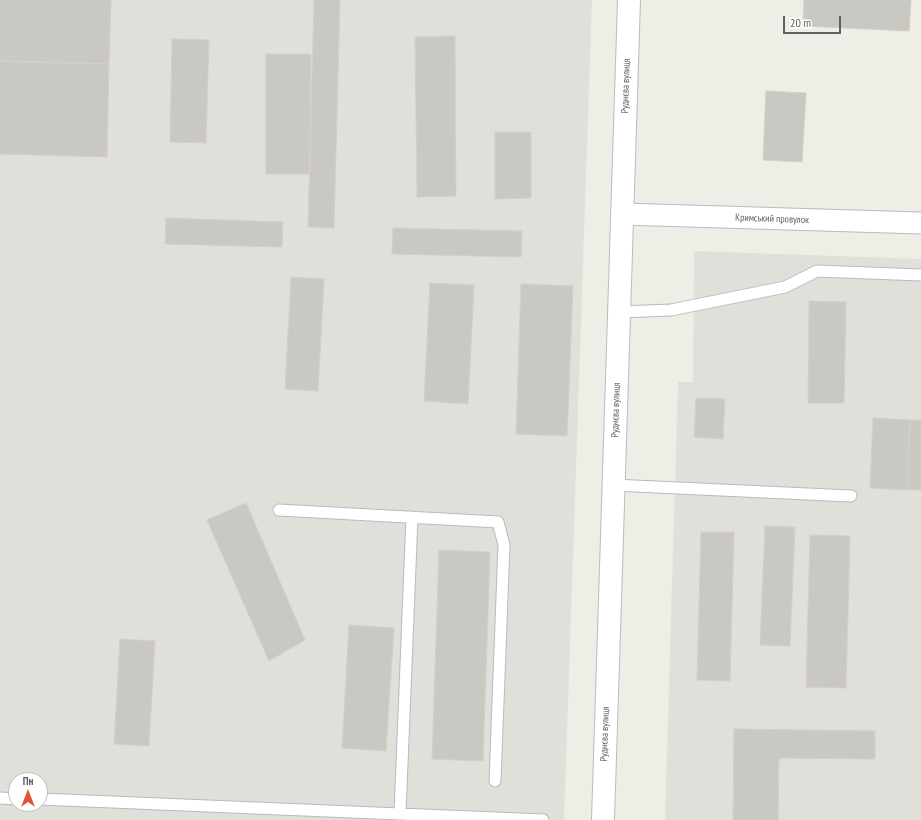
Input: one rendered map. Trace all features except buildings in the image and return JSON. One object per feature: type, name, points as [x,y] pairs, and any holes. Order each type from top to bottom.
[{"type":"street","name":"Руднєва вулиця","points":[[602,820],[629,0]]},
{"type":"street","name":"Кримський провулок","points":[[622,214],[921,223]]},
{"type":"lane","points":[[619,312],[671,310],[777,289],[785,287],[817,271],[921,275]]},
{"type":"lane","points":[[613,485],[851,496]]},
{"type":"lane","points":[[279,510],[498,522],[504,546],[495,781]]},
{"type":"lane","points":[[400,813],[412,517]]},
{"type":"lane","points":[[48,799],[543,820]]},
{"type":"shaded area","points":[[0,0],[592,0],[564,820],[0,820]]},
{"type":"shaded area","points":[[694,251],[921,259],[921,820],[665,820],[678,382],[693,382]]}]
